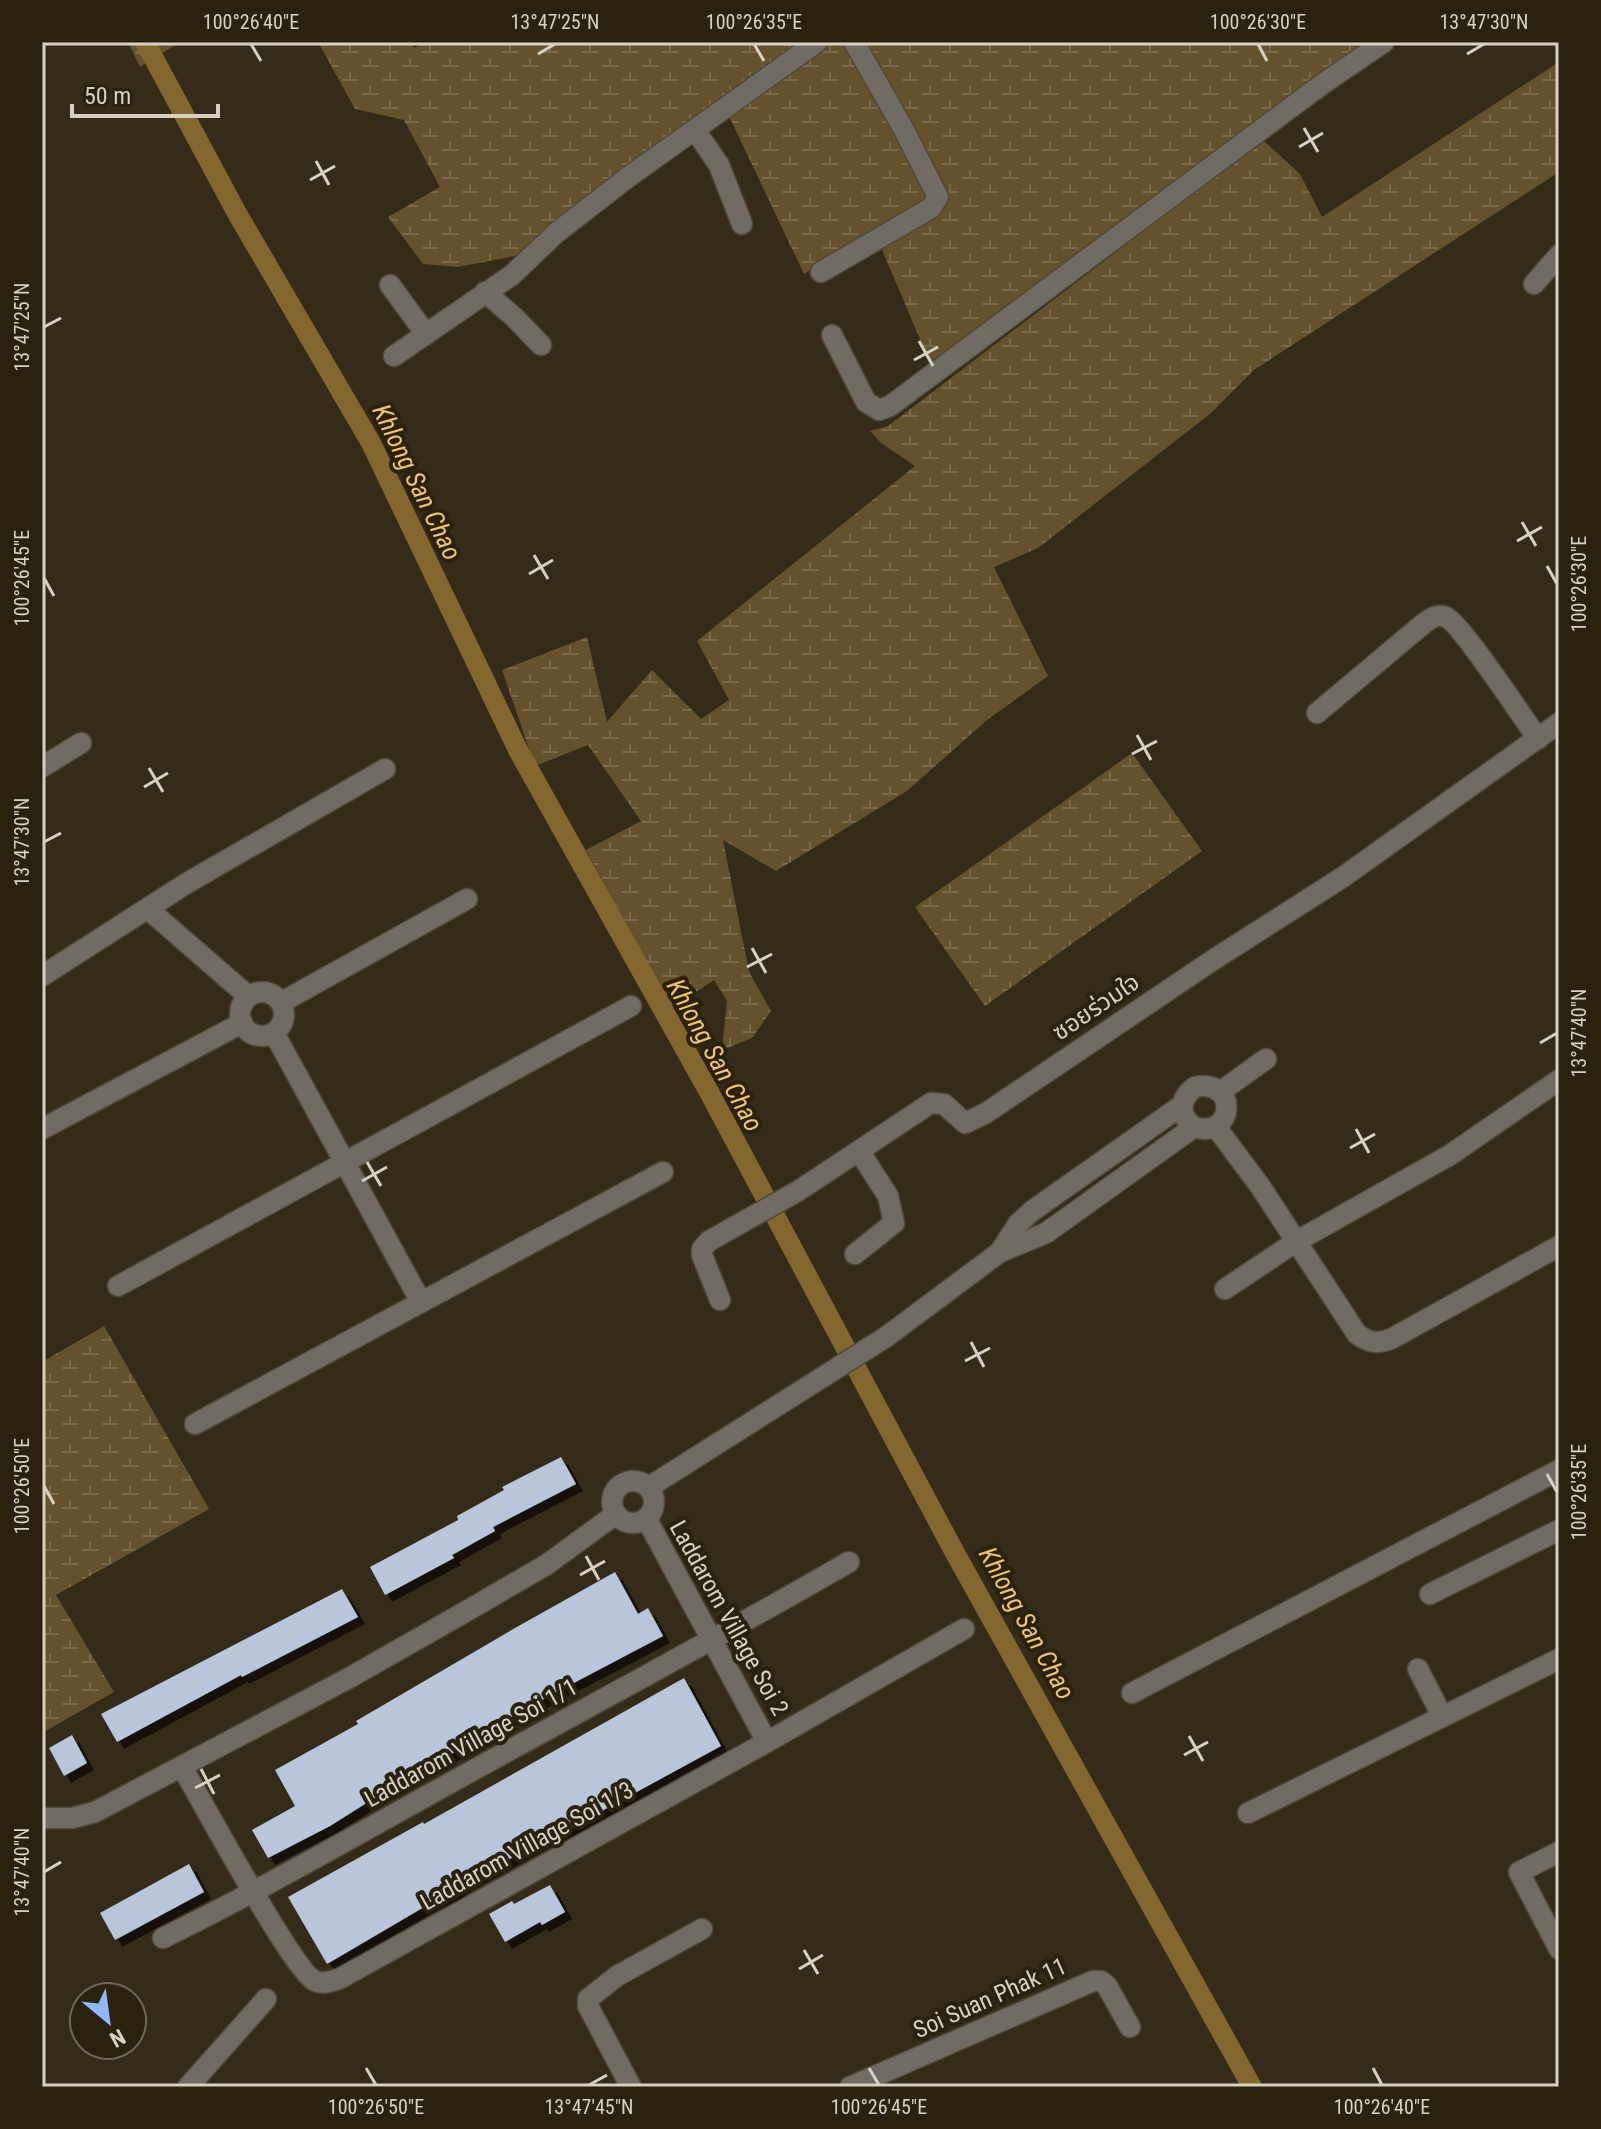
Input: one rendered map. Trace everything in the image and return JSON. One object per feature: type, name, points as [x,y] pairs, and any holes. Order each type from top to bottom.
[{"type":"street","points":[[394,356],[524,265],[556,233],[817,42]]},
{"type":"street","points":[[821,272],[931,208],[938,197],[854,42]]},
{"type":"street","points":[[832,335],[866,402],[879,410],[890,406],[1321,85],[1384,42]]},
{"type":"street","points":[[695,130],[719,165],[742,224]]},
{"type":"street","points":[[1534,284],[1559,255]]},
{"type":"street","points":[[390,285],[426,334]]},
{"type":"street","points":[[485,292],[541,345]]},
{"type":"street","points":[[1317,713],[1423,624],[1441,615],[1449,619],[1474,650],[1538,739]]},
{"type":"street","name":"ซอยร่วมใจ","points":[[720,1300],[702,1255],[702,1249],[709,1241],[798,1191],[931,1103],[944,1104],[965,1123],[979,1117],[1354,870],[1559,723]]},
{"type":"street","points":[[42,767],[81,743]]},
{"type":"street","points":[[42,976],[148,909],[385,769]]},
{"type":"street","points":[[282,1002],[467,899]]},
{"type":"street","points":[[148,909],[248,996]]},
{"type":"street","points":[[263,991],[282,1002],[284,1019],[274,1033],[256,1035],[242,1023],[241,1008],[248,996],[263,991]]},
{"type":"street","points":[[118,1286],[631,1006]]},
{"type":"street","points":[[42,1129],[242,1023]]},
{"type":"street","points":[[274,1033],[421,1302]]},
{"type":"street","points":[[1220,1092],[1266,1059]]},
{"type":"street","points":[[1225,1289],[1297,1241],[1450,1155],[1559,1080]]},
{"type":"street","points":[[1000,1252],[1018,1224],[1032,1211],[1181,1106],[1195,1087],[1204,1085],[1220,1092],[1227,1106],[1226,1114],[1216,1127],[1205,1130],[1194,1127],[1184,1116],[1181,1106]]},
{"type":"street","points":[[649,1487],[886,1337],[1000,1252],[1046,1233],[1194,1127]]},
{"type":"street","points":[[1216,1127],[1297,1241],[1357,1334],[1370,1342],[1380,1343],[1391,1339],[1559,1246]]},
{"type":"street","points":[[855,1254],[894,1223],[888,1196],[859,1151]]},
{"type":"street","points":[[195,1424],[663,1172]]},
{"type":"street","points":[[1132,1693],[1559,1470]]},
{"type":"street","points":[[624,1482],[642,1482],[649,1487],[655,1504],[646,1518],[628,1522],[616,1514],[612,1496],[624,1482]]},
{"type":"street","points":[[42,1818],[72,1818],[95,1812],[182,1767],[349,1678],[546,1565],[616,1514]]},
{"type":"street","name":"Laddarom Village Soi 2","points":[[646,1518],[767,1742]]},
{"type":"street","points":[[1430,1594],[1559,1530]]},
{"type":"street","name":"Laddarom Village Soi 1/1","points":[[163,1938],[254,1893],[849,1562]]},
{"type":"street","name":"Laddarom Village Soi 1/3","points":[[254,1893],[309,1977],[325,1983],[339,1979],[964,1629]]},
{"type":"street","points":[[1248,1813],[1559,1659]]},
{"type":"street","points":[[1418,1669],[1442,1716]]},
{"type":"street","points":[[182,1767],[254,1893]]},
{"type":"street","points":[[1559,1852],[1519,1872],[1559,1949]]},
{"type":"street","points":[[631,2087],[588,2006],[588,1999],[617,1976],[702,1929]]},
{"type":"street","name":"Soi Suan Phak 11","points":[[850,2087],[1093,1981],[1101,1981],[1107,1986],[1130,2027]]},
{"type":"street","points":[[188,2087],[266,1999]]},
{"type":"green space","points":[[128,42],[180,42],[140,67]]},
{"type":"green space","points":[[318,42],[410,42],[414,48],[424,42],[807,42],[515,256],[458,267],[423,264],[388,217],[440,187],[404,120],[355,109]]},
{"type":"green space","points":[[832,42],[1368,42],[931,365],[874,231],[804,274],[728,114]]},
{"type":"green space","points":[[1559,62],[1559,172],[1254,370],[1210,414],[1038,548],[994,567],[1048,676],[987,720],[907,791],[776,871],[723,840],[749,972],[771,1011],[752,1038],[722,1050],[727,1001],[714,980],[672,1008],[586,850],[641,821],[588,745],[535,766],[502,670],[587,637],[607,722],[652,670],[701,719],[729,700],[697,641],[915,466],[881,443],[870,431],[888,426],[1263,140],[1300,174],[1322,217]]},
{"type":"green space","points":[[1132,753],[1202,851],[985,1006],[915,907]]},
{"type":"green space","points":[[104,1326],[209,1509],[56,1595],[114,1692],[42,1733],[42,1362]]},
{"type":"building","points":[[561,1457],[576,1484],[493,1527],[495,1531],[452,1555],[454,1558],[385,1595],[370,1567],[458,1520],[457,1516],[504,1490],[502,1487]]},
{"type":"building","points":[[615,1572],[638,1614],[648,1608],[663,1636],[549,1696],[330,1826],[268,1858],[252,1830],[295,1806],[275,1770]]},
{"type":"building","points":[[342,1589],[358,1617],[117,1742],[101,1714]]},
{"type":"building","points":[[684,1678],[721,1746],[459,1887],[462,1891],[438,1904],[436,1900],[327,1964],[288,1897]]},
{"type":"building","points":[[72,1735],[87,1763],[64,1776],[49,1748]]},
{"type":"building","points":[[189,1864],[204,1892],[115,1940],[100,1913]]},
{"type":"building","points":[[550,1885],[565,1912],[505,1942],[489,1914]]},
{"type":"waterway","name":"Khlong San Chao","points":[[145,42],[238,215],[371,443],[518,750],[709,1092],[955,1553],[1252,2087]]}]
